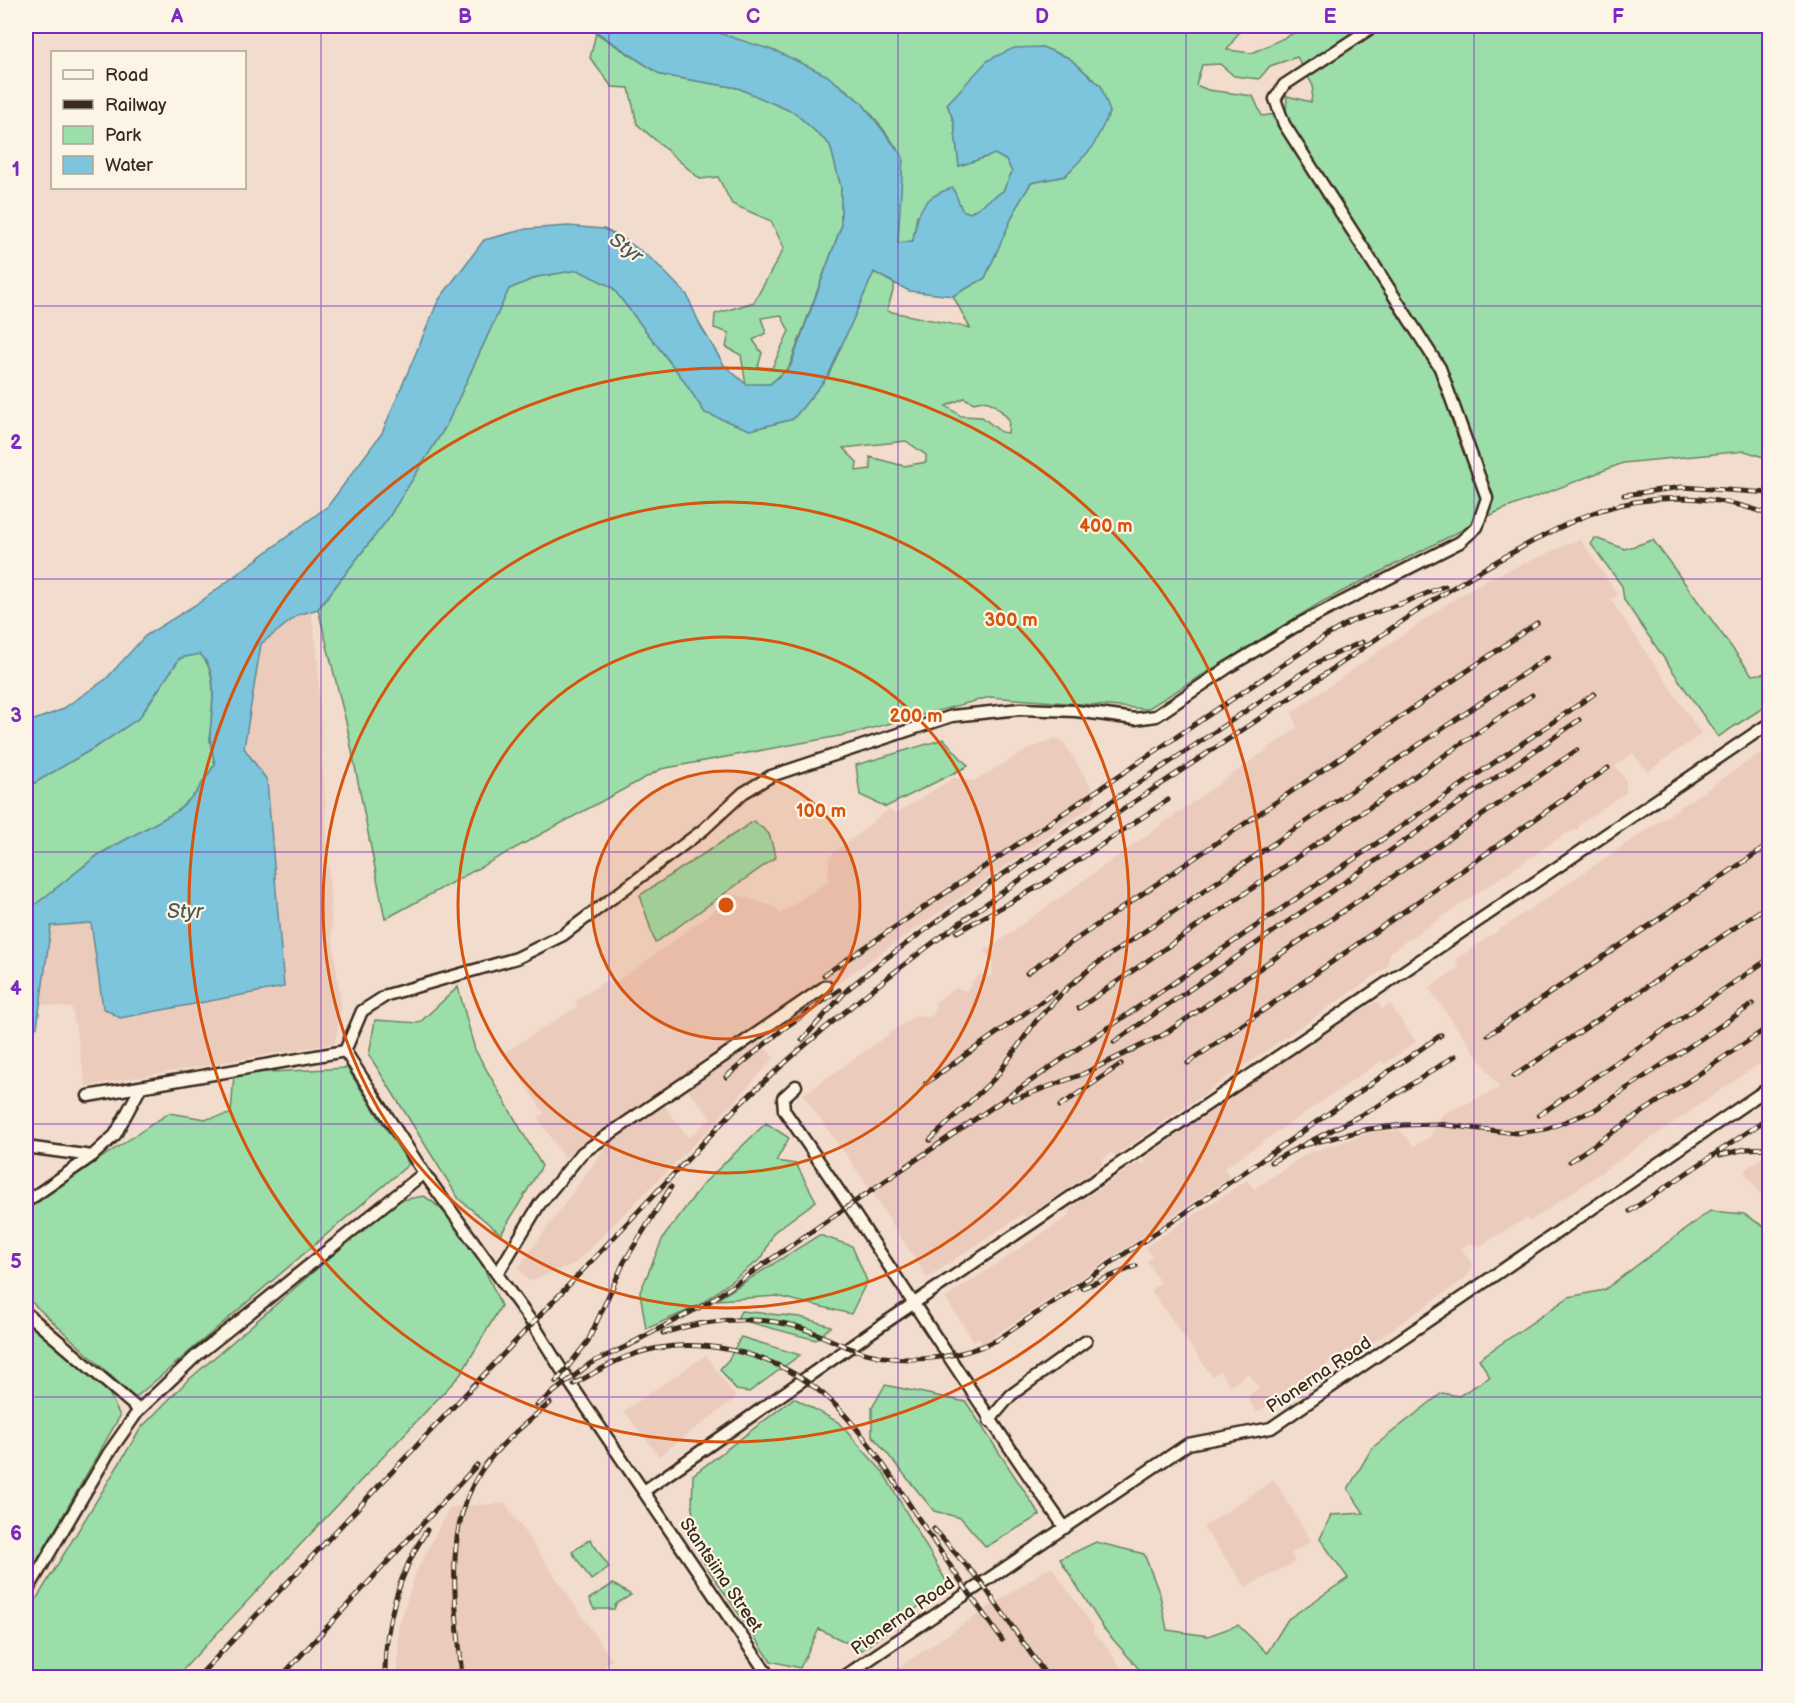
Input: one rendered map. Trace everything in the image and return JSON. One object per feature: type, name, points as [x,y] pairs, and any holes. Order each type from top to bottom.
[{"type":"street","points":[[87,1096],[345,1051],[362,1011],[387,995],[517,958],[563,935],[703,830],[743,793],[771,776],[951,716],[1020,709],[1076,711],[1135,719],[1156,716],[1227,668],[1299,624],[1460,542],[1478,527],[1487,498],[1440,368],[1284,124],[1275,99],[1284,85],[1374,26]]},
{"type":"street","points":[[644,1491],[913,1304],[1770,723]]},
{"type":"street","points":[[498,1273],[539,1205],[582,1154],[826,986]]},
{"type":"street","name":"Stantsiina Street","points":[[345,1051],[424,1173],[498,1273],[770,1677]]},
{"type":"street","points":[[796,1086],[783,1098],[784,1110],[849,1204],[989,1420],[1065,1528]]},
{"type":"street","points":[[26,1202],[92,1156],[115,1135],[141,1087]]},
{"type":"street","name":"Pionerna Road","points":[[842,1677],[1188,1444],[1271,1428],[1770,1087]]},
{"type":"street","points":[[26,1147],[92,1156]]},
{"type":"street","points":[[26,1593],[108,1454],[140,1410],[196,1356],[424,1173]]},
{"type":"street","points":[[26,1313],[140,1410]]},
{"type":"street","points":[[989,1420],[1011,1395],[1086,1341]]},
{"type":"shaded area","points":[[1580,539],[1618,595],[1611,600],[1701,734],[1647,772],[1633,753],[1615,766],[1626,780],[1626,792],[1580,824],[1578,829],[1567,833],[1390,952],[1387,967],[1116,1155],[1111,1153],[1102,1160],[1102,1164],[1026,1218],[1023,1214],[927,1278],[866,1183],[803,1095],[916,1015],[929,1017],[934,1014],[935,1002],[956,988],[966,991],[972,981],[981,975],[989,977],[993,974],[992,962],[985,951],[1297,728],[1292,712],[1450,602],[1486,580]]},
{"type":"shaded area","points":[[311,611],[317,651],[332,933],[341,1006],[335,1043],[86,1086],[72,1008],[47,1005],[26,999],[26,788],[261,644],[299,615]]},
{"type":"shaded area","points":[[1055,738],[1063,741],[1094,792],[1096,797],[1092,806],[828,990],[710,1060],[564,1158],[538,1117],[544,1113],[504,1053],[578,1006],[575,1001],[607,980],[611,985],[637,968],[736,894],[775,907],[780,914],[828,881],[829,857],[888,810],[897,813],[953,778],[974,781],[1027,750]]},
{"type":"shaded area","points":[[1769,747],[1769,1057],[1529,1222],[1526,1218],[1480,1246],[1469,1243],[1461,1248],[1472,1265],[1467,1277],[1354,1356],[1349,1349],[1257,1412],[1247,1397],[1259,1388],[1249,1373],[1230,1386],[1220,1371],[1212,1376],[1151,1290],[1160,1283],[1147,1261],[1152,1257],[1145,1247],[1247,1180],[1254,1189],[1308,1153],[1373,1132],[1400,1130],[1414,1146],[1430,1137],[1442,1115],[1500,1088],[1429,988],[1460,967],[1455,960]]},
{"type":"shaded area","points":[[1377,1001],[1382,1009],[1390,1004],[1416,1042],[1384,1064],[1381,1061],[1224,1168],[1230,1177],[1114,1256],[982,1344],[978,1338],[974,1341],[945,1298],[1070,1215],[1069,1209],[1137,1163],[1146,1162],[1144,1158],[1307,1044],[1312,1046],[1316,1044],[1315,1038]]},
{"type":"shaded area","points":[[758,1039],[774,1058],[715,1123],[574,1264],[529,1281],[518,1268],[608,1144],[664,1105],[688,1138],[711,1118],[687,1089]]},
{"type":"shaded area","points":[[1769,1152],[1769,1205],[1744,1171]]},
{"type":"shaded area","points":[[706,1355],[736,1398],[659,1456],[624,1411]]},
{"type":"shaded area","points":[[1274,1480],[1311,1541],[1291,1553],[1295,1562],[1246,1587],[1203,1527]]},
{"type":"shaded area","points":[[505,1503],[612,1660],[604,1666],[612,1677],[398,1677],[398,1629],[416,1572],[450,1507]]},
{"type":"shaded area","points":[[1051,1566],[1094,1628],[1093,1633],[1104,1643],[1127,1677],[884,1677]]},
{"type":"green space","points":[[697,26],[1243,26],[1227,50],[1252,53],[1309,26],[1769,26],[1769,459],[1745,451],[1623,463],[1497,512],[1320,603],[1147,709],[990,697],[850,734],[661,769],[385,919],[347,726],[318,609],[387,520],[446,426],[509,289],[537,277],[578,270],[612,287],[682,378],[705,413],[750,430],[793,419],[828,376],[874,272],[895,284],[887,311],[970,328],[953,296],[985,278],[1017,206],[1031,183],[1065,176],[1101,86],[1069,58],[1042,47],[947,104],[954,122],[959,166],[995,154],[1007,161],[1012,172],[1003,191],[970,213],[962,210],[917,215],[913,241],[897,243],[903,157],[861,103],[824,75],[804,65]],"holes":[[[1297,57],[1313,86],[1311,102],[1287,96],[1286,113],[1262,116],[1253,96],[1208,90],[1196,85],[1202,65],[1220,64],[1234,76],[1259,79],[1270,66]],[[964,398],[974,403],[985,401],[990,403],[1009,420],[1008,433],[1001,432],[982,417],[961,416],[946,406]],[[906,441],[926,455],[926,462],[904,466],[870,457],[871,469],[856,471],[857,462],[843,448]]]},
{"type":"green space","points":[[596,33],[661,75],[738,88],[795,113],[830,145],[841,187],[841,227],[789,367],[770,384],[746,385],[741,355],[726,347],[729,333],[714,328],[715,314],[754,302],[784,248],[771,221],[732,204],[718,177],[700,179],[637,124],[629,88],[612,87],[590,58]],"holes":[[[781,315],[789,331],[772,368],[758,367],[762,353],[753,340],[766,333],[761,318]]]},
{"type":"green space","points":[[1595,538],[1625,549],[1653,540],[1752,675],[1769,673],[1769,704],[1718,737],[1624,600],[1622,586],[1591,544]]},
{"type":"green space","points":[[200,654],[210,671],[212,681],[213,704],[210,736],[215,764],[196,793],[176,812],[98,855],[26,912],[26,788],[99,745],[139,718],[180,658]]},
{"type":"green space","points":[[944,739],[968,766],[886,807],[860,795],[856,765]]},
{"type":"green space","points":[[754,821],[769,834],[776,857],[655,943],[640,895]]},
{"type":"green space","points":[[458,987],[475,1050],[542,1166],[501,1234],[459,1199],[369,1055],[375,1020],[419,1023]]},
{"type":"green space","points":[[347,1068],[409,1164],[135,1398],[26,1297],[26,1205],[29,1206],[169,1113],[206,1119],[231,1114],[234,1074]]},
{"type":"green space","points":[[766,1123],[789,1138],[776,1161],[796,1164],[816,1201],[774,1232],[762,1258],[698,1306],[646,1329],[640,1292],[663,1238],[703,1184]]},
{"type":"green space","points":[[424,1196],[450,1218],[471,1245],[501,1306],[461,1374],[176,1677],[26,1678],[26,1616],[141,1428],[186,1382],[385,1210],[396,1201]]},
{"type":"green space","points":[[1710,1211],[1744,1214],[1769,1230],[1769,1677],[1146,1677],[1104,1629],[1060,1559],[1096,1542],[1144,1554],[1160,1595],[1167,1630],[1208,1636],[1238,1625],[1267,1653],[1288,1619],[1348,1578],[1320,1539],[1331,1515],[1364,1513],[1348,1489],[1372,1448],[1442,1393],[1459,1396],[1490,1377],[1479,1359],[1569,1297],[1604,1290]]},
{"type":"green space","points":[[819,1235],[852,1246],[867,1281],[851,1314],[777,1296],[716,1300]]},
{"type":"green space","points":[[741,1311],[800,1317],[831,1326],[816,1340],[737,1319]]},
{"type":"green space","points":[[26,1320],[109,1393],[120,1416],[26,1580]]},
{"type":"green space","points":[[741,1337],[800,1355],[749,1392],[736,1390],[720,1369],[729,1359]]},
{"type":"green space","points":[[885,1385],[966,1402],[1040,1515],[986,1547],[961,1518],[934,1511],[872,1435],[872,1408]]},
{"type":"green space","points":[[794,1398],[838,1422],[883,1472],[948,1584],[862,1650],[819,1629],[800,1668],[771,1661],[702,1560],[692,1509],[693,1475]]},
{"type":"green space","points":[[590,1539],[609,1567],[591,1580],[572,1552]]},
{"type":"green space","points":[[613,1584],[631,1595],[616,1604],[614,1609],[594,1609],[589,1599]]},
{"type":"water","name":"Styr","points":[[588,26],[697,26],[778,52],[826,75],[862,103],[903,157],[898,243],[913,241],[919,214],[923,207],[943,191],[953,188],[962,210],[970,213],[1003,191],[1012,172],[1007,161],[995,154],[959,166],[954,122],[947,104],[988,60],[1014,48],[1042,47],[1069,58],[1101,86],[1110,112],[1092,148],[1065,176],[1031,183],[1017,206],[985,278],[953,296],[909,291],[874,272],[828,376],[793,419],[750,430],[705,413],[682,378],[612,287],[578,270],[537,277],[509,289],[446,426],[387,520],[318,609],[298,615],[261,644],[244,748],[267,780],[284,987],[120,1018],[103,1008],[91,923],[51,926],[37,1027],[26,1037],[26,912],[98,855],[176,812],[196,793],[215,764],[210,739],[213,692],[211,671],[200,654],[180,658],[139,718],[99,745],[26,788],[26,723],[61,710],[106,679],[145,636],[200,602],[328,506],[382,433],[438,301],[484,240],[526,229],[568,226],[604,229],[627,241],[654,261],[687,295],[700,325],[724,365],[746,384],[770,384],[790,367],[841,227],[841,187],[830,145],[795,113],[738,88],[661,75]]},
{"type":"railway","points":[[1624,495],[1682,487],[1770,493]]},
{"type":"railway","points":[[197,1678],[737,1107],[801,1048],[937,940],[1079,839],[1410,616],[1468,578],[1555,530],[1582,517],[1622,504],[1664,499],[1686,498],[1729,503],[1770,515]]},
{"type":"railway","points":[[1398,605],[1445,586]]},
{"type":"railway","points":[[824,975],[1324,637],[1352,621],[1405,602]]},
{"type":"railway","points":[[1027,973],[1537,623]]},
{"type":"railway","points":[[802,1040],[848,989],[881,962],[990,883],[1320,661],[1362,642]]},
{"type":"railway","points":[[930,1140],[996,1077],[1036,1021],[1066,989],[1092,967],[1548,657]]},
{"type":"railway","points":[[632,1343],[706,1304],[1594,694]]},
{"type":"railway","points":[[1079,1008],[1532,695]]},
{"type":"railway","points":[[1114,1042],[1579,720]]},
{"type":"railway","points":[[1012,1100],[1083,1074],[1163,1035],[1577,750]]},
{"type":"railway","points":[[1188,1063],[1608,768]]},
{"type":"railway","points":[[957,932],[1043,884],[1168,800]]},
{"type":"railway","points":[[1488,1035],[1770,844]]},
{"type":"railway","points":[[1514,1076],[1770,904]]},
{"type":"railway","points":[[1539,1115],[1770,958]]},
{"type":"railway","points":[[726,1077],[783,1029],[839,990]]},
{"type":"railway","points":[[926,1083],[1055,992]]},
{"type":"railway","points":[[1304,1145],[1369,1129],[1404,1125],[1437,1124],[1516,1133],[1546,1129],[1593,1111],[1753,1004]]},
{"type":"railway","points":[[1570,1161],[1770,1026]]},
{"type":"railway","points":[[663,1333],[712,1322],[745,1320],[795,1326],[850,1348],[887,1357],[906,1359],[944,1357],[980,1347],[997,1340],[1213,1194],[1441,1035]]},
{"type":"railway","points":[[1271,1162],[1378,1106],[1455,1056]]},
{"type":"railway","points":[[1060,1106],[1121,1064]]},
{"type":"railway","points":[[1630,1211],[1770,1117]]},
{"type":"railway","points":[[1720,1155],[1746,1149],[1770,1148]]},
{"type":"railway","points":[[556,1382],[588,1341],[624,1262],[671,1187]]},
{"type":"railway","points":[[1082,1288],[1136,1266]]},
{"type":"railway","points":[[537,1405],[591,1363],[638,1341]]},
{"type":"railway","points":[[574,1384],[626,1357],[676,1346],[703,1346],[755,1356],[802,1379],[837,1407],[862,1435],[1002,1640]]},
{"type":"railway","points":[[462,1678],[455,1598],[456,1545],[460,1519],[468,1495],[488,1461],[513,1434],[550,1403]]},
{"type":"railway","points":[[280,1678],[477,1465]]},
{"type":"railway","points":[[934,1529],[981,1582],[1048,1678]]},
{"type":"railway","points":[[385,1678],[387,1639],[395,1601],[408,1564],[427,1530]]}]
